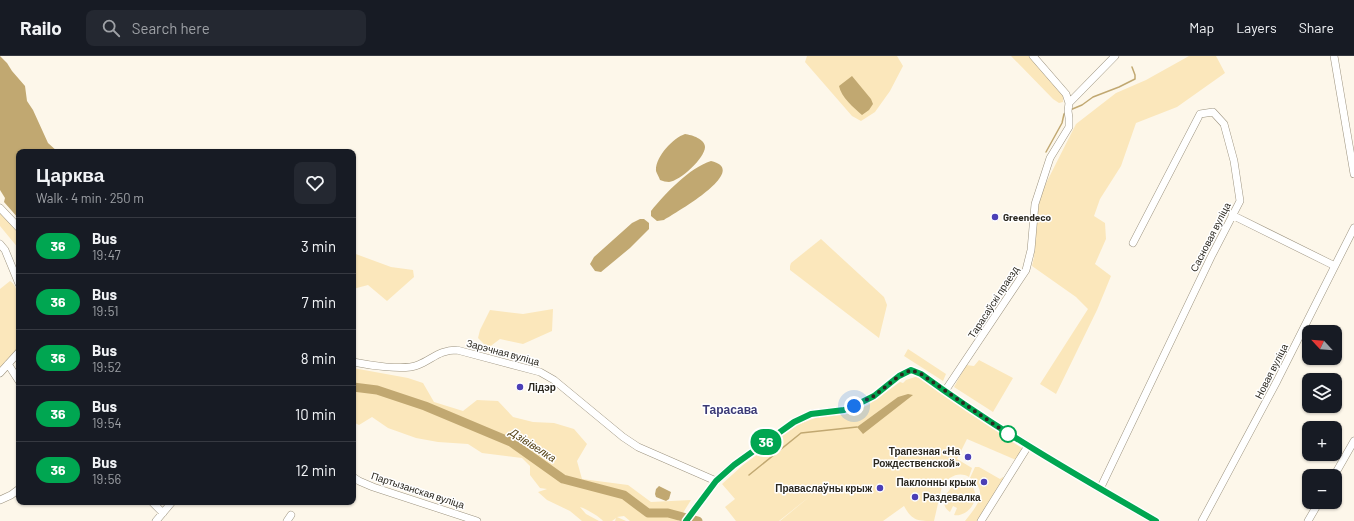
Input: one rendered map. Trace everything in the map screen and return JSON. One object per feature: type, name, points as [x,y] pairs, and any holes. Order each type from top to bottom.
[{"type":"street","points":[[1032,56],[1066,94],[1069,103],[1115,56]]},
{"type":"street","points":[[1334,56],[1354,174]]},
{"type":"street","name":"Тарасаўскі праезд","points":[[945,391],[1026,270],[1031,250],[1035,204],[1050,158],[1069,128],[1069,103]]},
{"type":"street","name":"Сасновая вуліца","points":[[1100,489],[1208,264],[1240,201],[1234,161],[1224,124],[1213,112],[1200,114],[1133,243]]},
{"type":"street","points":[[0,208],[16,225]]},
{"type":"street","points":[[1232,215],[1335,266]]},
{"type":"street","name":"Новая вуліца","points":[[1202,521],[1277,381],[1354,228]]},
{"type":"street","points":[[0,244],[5,250],[16,277]]},
{"type":"street","name":"Зарэчная вуліца","points":[[356,362],[407,367],[417,365],[440,352],[457,350],[540,372],[554,380],[623,437],[638,446],[716,481]]},
{"type":"street","points":[[0,373],[16,355]]},
{"type":"street","points":[[8,364],[16,376]]},
{"type":"street","points":[[686,521],[716,481],[734,465],[794,422],[811,414],[844,410],[859,404],[874,396],[905,372],[911,370],[921,374],[1028,446],[1156,521]]},
{"type":"street","points":[[1338,469],[1354,441]]},
{"type":"street","points":[[982,521],[1028,446]]},
{"type":"street","name":"Партызанская вуліца","points":[[356,480],[373,487],[477,521]]},
{"type":"street","points":[[0,500],[16,492]]},
{"type":"street","points":[[155,505],[163,513]]},
{"type":"street","points":[[156,521],[170,505]]},
{"type":"street","points":[[1308,521],[1315,509]]},
{"type":"shaded area","points":[[0,56],[25,86],[27,101],[33,110],[48,143],[55,149],[16,149],[16,216],[4,202],[5,198],[0,190]]},
{"type":"shaded area","points":[[807,56],[897,56],[903,66],[890,91],[875,112],[861,121],[852,116],[805,62]]},
{"type":"shaded area","points":[[1011,56],[1030,56],[1063,95],[1063,102],[1059,103],[1053,99]]},
{"type":"shaded area","points":[[1189,56],[1216,56],[1225,73],[1177,107],[1136,123],[1121,166],[1100,199],[1094,216],[1105,223],[1106,239],[1095,264],[1111,276],[1097,310],[1056,394],[1040,384],[1088,309],[1076,297],[1032,266],[1034,257],[1037,201],[1076,124],[1116,93],[1146,80]]},
{"type":"shaded area","points":[[852,76],[871,99],[873,104],[869,110],[862,115],[852,106],[840,90],[839,86]]},
{"type":"shaded area","points":[[685,134],[694,136],[701,140],[705,147],[704,152],[697,163],[679,178],[669,182],[660,180],[656,171],[658,160],[670,144]]},
{"type":"shaded area","points":[[711,161],[721,166],[722,173],[717,182],[694,201],[664,220],[657,221],[651,216],[651,211],[678,182],[694,169]]},
{"type":"shaded area","points":[[0,211],[16,229],[16,245],[0,226]]},
{"type":"shaded area","points":[[640,219],[644,219],[649,223],[649,229],[630,248],[601,272],[595,271],[590,264],[594,257],[632,223]]},
{"type":"shaded area","points":[[821,239],[884,297],[887,305],[879,338],[790,270],[791,263]]},
{"type":"shaded area","points":[[356,254],[391,267],[413,270],[414,277],[387,301],[368,285],[356,288]]},
{"type":"shaded area","points":[[10,281],[16,291],[16,351],[0,370],[0,289]]},
{"type":"shaded area","points":[[553,309],[552,331],[523,344],[500,339],[488,348],[478,338],[480,330],[490,310],[523,314]]},
{"type":"shaded area","points":[[908,349],[946,374],[943,381],[904,356]]},
{"type":"shaded area","points":[[979,360],[1013,378],[993,412],[954,387],[966,365],[974,366]]},
{"type":"shaded area","points":[[356,369],[408,378],[423,383],[434,402],[463,411],[477,400],[498,401],[513,417],[533,422],[554,423],[574,429],[587,444],[577,461],[582,479],[628,485],[651,502],[691,500],[678,521],[630,521],[624,516],[617,517],[626,521],[615,521],[616,518],[612,521],[603,521],[599,517],[580,507],[586,514],[599,521],[582,521],[570,511],[547,500],[538,492],[547,489],[540,488],[530,475],[530,466],[522,458],[482,453],[468,444],[438,442],[416,438],[388,428],[372,417],[359,425],[356,424]]},
{"type":"shaded area","points":[[920,377],[1006,433],[1009,440],[1022,448],[1016,460],[967,439],[957,459],[972,468],[969,477],[965,475],[958,475],[944,483],[934,521],[916,519],[910,515],[904,506],[883,521],[780,521],[814,493],[779,521],[736,521],[725,507],[735,499],[722,484],[743,465],[797,425],[815,418],[857,410],[868,405],[900,382],[903,383],[906,380]]},
{"type":"shaded area","points":[[908,394],[913,395],[863,434],[857,427],[898,397]]},
{"type":"shaded area","points":[[975,467],[979,467],[1000,479],[1003,477],[1004,479],[979,521],[965,521],[979,500],[979,489],[976,483],[970,478]]},
{"type":"shaded area","points":[[959,481],[965,481],[972,485],[975,498],[973,505],[968,511],[961,515],[954,515],[957,508],[953,506],[950,512],[944,504],[944,500],[952,487]]},
{"type":"shaded area","points":[[659,486],[671,492],[669,499],[666,501],[656,497],[656,489]]},
{"type":"waterway","points":[[1070,110],[1082,105],[1093,97],[1135,79],[1132,67]]},
{"type":"waterway","points":[[1046,152],[1062,123],[1065,113]]},
{"type":"waterway","name":"Дзівівелка","points":[[356,387],[377,390],[425,406],[511,442],[563,479],[624,495],[648,513],[668,513],[698,521]]},
{"type":"waterway","points":[[749,475],[801,433],[857,427]]},
{"type":"bus line","name":"36","points":[[686,521],[706,492],[716,481],[734,465],[794,422],[811,414],[844,410],[864,402],[899,376],[911,370],[921,374],[1000,429],[1156,521]]},
{"type":"place","name":"Greendeco","points":[[995,217]]},
{"type":"place","name":"Лідэр","points":[[520,387]]},
{"type":"place","name":"Трапезная «На Рождественской»","points":[[968,457]]},
{"type":"place","name":"Паклонны крыж","points":[[984,482]]},
{"type":"place","name":"Праваслаўны крыж","points":[[880,488]]},
{"type":"place","name":"Раздевалка","points":[[915,497]]},
{"type":"district","name":"Тарасава","points":[[730,410]]},
{"type":"route","points":[[854,406],[874,396],[899,376],[911,370],[921,374],[1008,434]]}]
